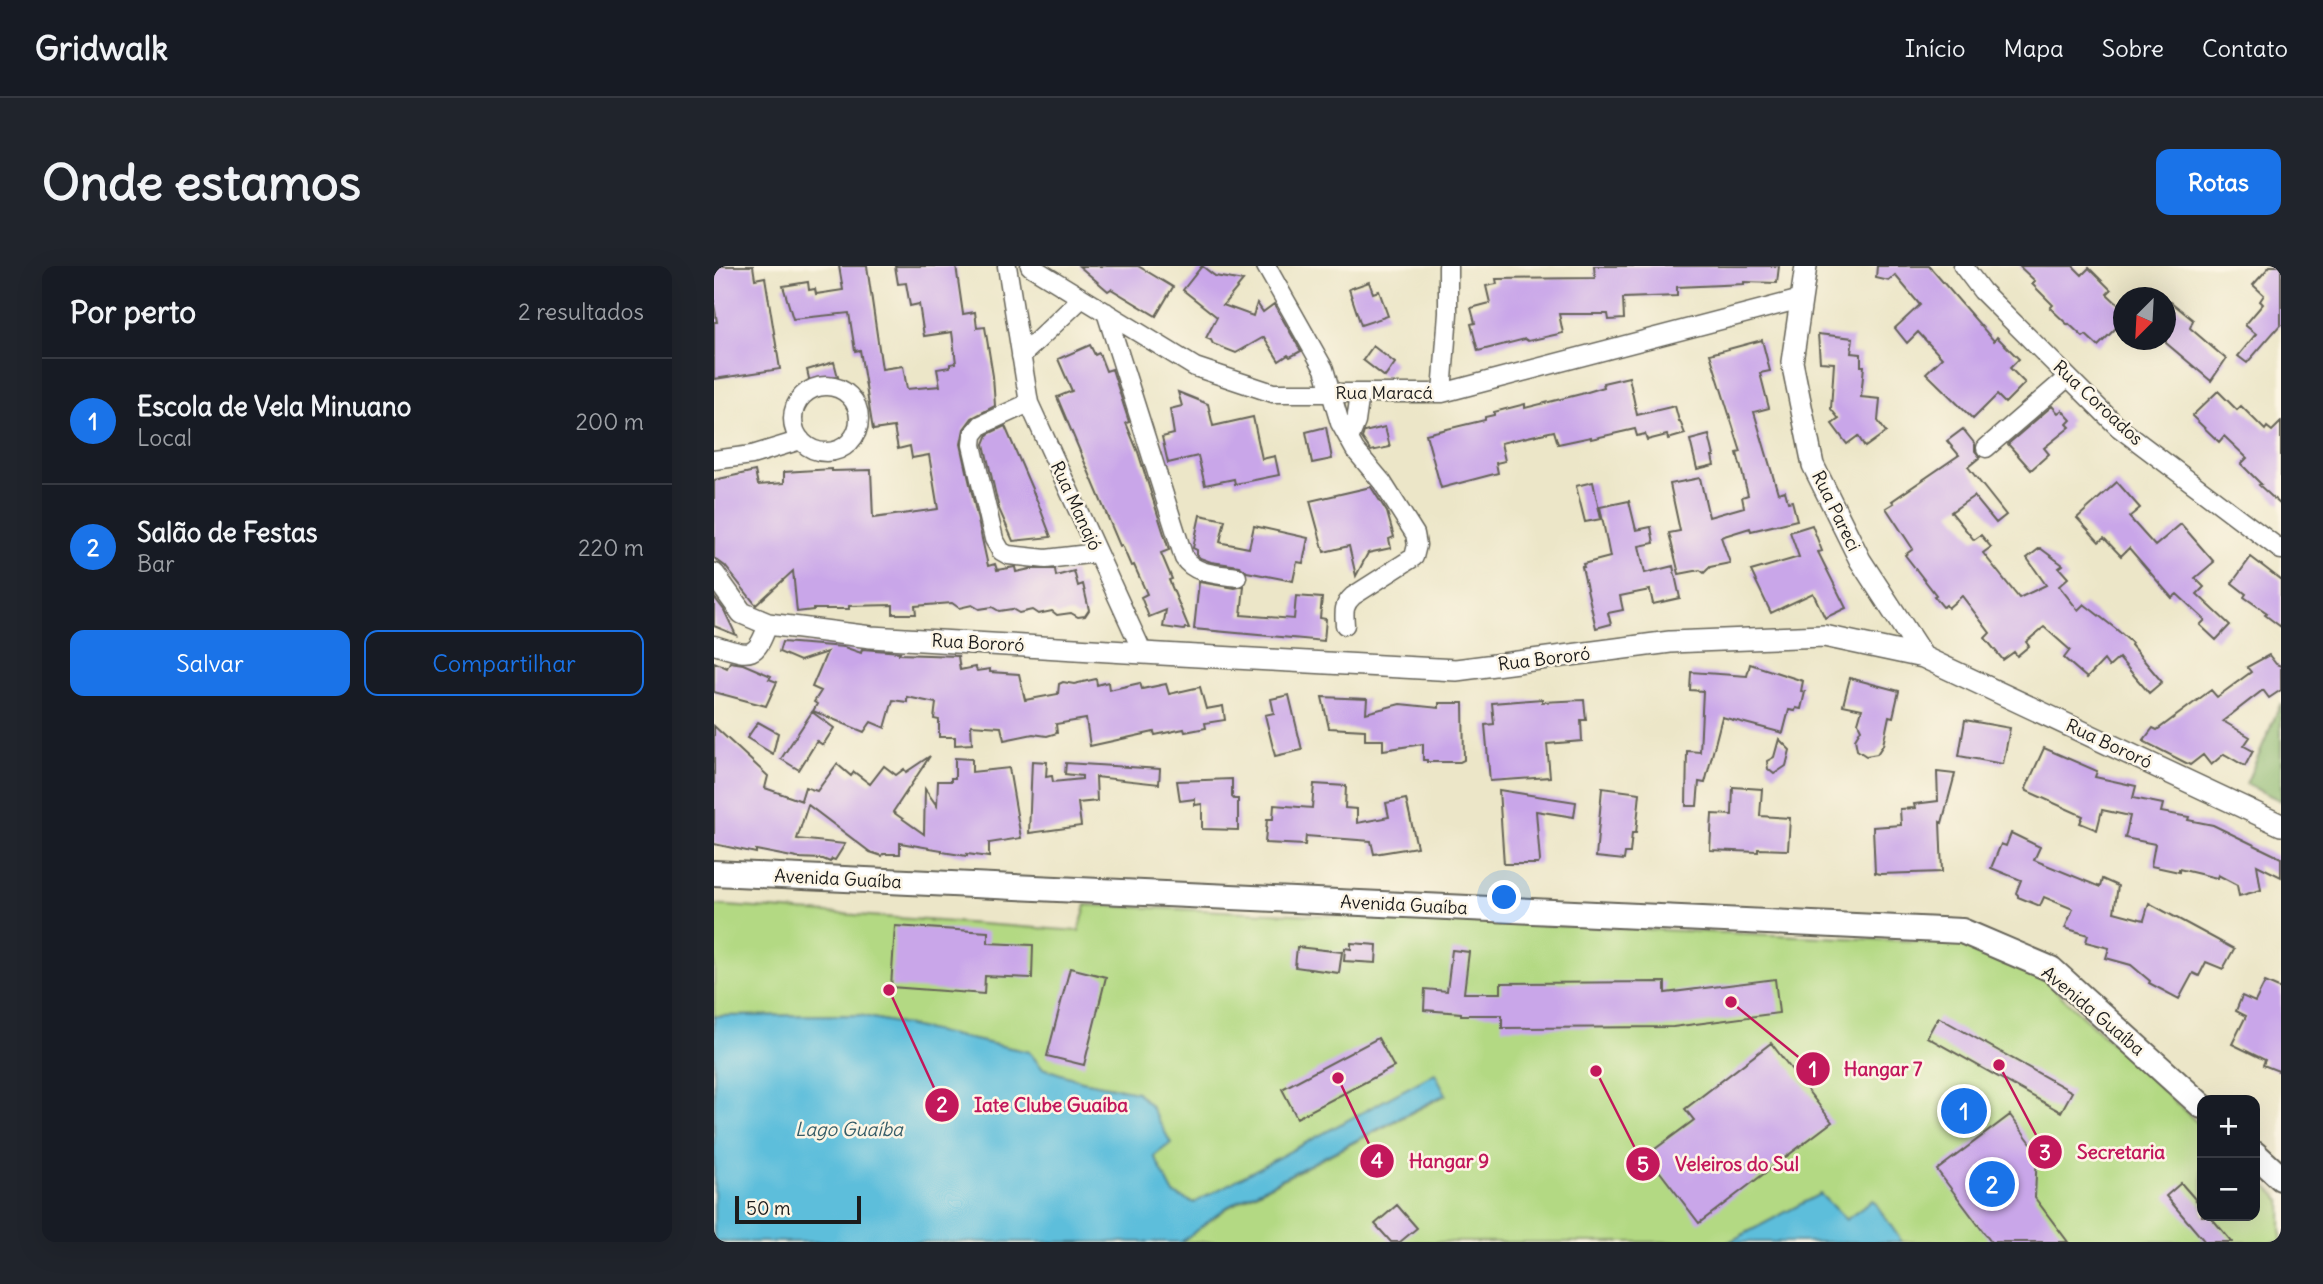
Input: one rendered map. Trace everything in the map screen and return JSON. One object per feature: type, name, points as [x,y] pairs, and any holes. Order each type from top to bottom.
[{"type":"main road","name":"Avenida Guaíba","points":[[714,873],[1962,932],[2050,969],[2197,1101]]},
{"type":"main road","points":[[2259,1158],[2281,1178]]},
{"type":"street","name":"Rua Manajó","points":[[1007,266],[1029,403],[1143,653]]},
{"type":"street","name":"Rua Maracá","points":[[1030,266],[1195,367],[1273,393],[1442,393],[1801,299]]},
{"type":"street","points":[[1266,266],[1324,369],[1340,422],[1355,450],[1382,482],[1415,534],[1417,545],[1414,557],[1347,601],[1344,607],[1345,625]]},
{"type":"street","points":[[1442,393],[1448,313],[1448,266]]},
{"type":"street","name":"Rua Pareci","points":[[1806,266],[1792,362],[1813,465],[1860,560],[1923,657]]},
{"type":"street","name":"Rua Coroados","points":[[1963,266],[1982,291],[2118,427],[2281,550]]},
{"type":"street","points":[[1021,356],[1082,298]]},
{"type":"street","points":[[1106,312],[1184,558],[1189,566],[1197,571],[1237,577]]},
{"type":"street","points":[[1986,448],[2068,377]]},
{"type":"street","points":[[1349,439],[1356,422],[1360,393]]},
{"type":"street","points":[[1029,403],[981,425],[973,435],[972,445],[993,538],[1008,555],[1046,559],[1097,553]]},
{"type":"street","points":[[714,460],[752,454],[801,440]]},
{"type":"street","points":[[714,574],[742,613],[768,624],[761,646],[753,652],[744,654],[714,645]]},
{"type":"street","name":"Rua Bororó","points":[[768,624],[871,637],[1456,670],[1670,642],[1824,636],[1923,657],[2281,825]]},
{"type":"green space","points":[[2281,703],[2281,801],[2246,784]]},
{"type":"green space","points":[[714,905],[1079,931],[1086,905],[1958,943],[2043,979],[2197,1122],[2197,1221],[2260,1221],[2260,1181],[2281,1200],[2281,1242],[1902,1242],[1873,1200],[1846,1220],[1820,1194],[1729,1242],[1181,1242],[1227,1208],[1446,1095],[1435,1074],[1194,1203],[1174,1195],[1118,1088],[1082,1081],[1042,1068],[1029,1052],[859,1015],[714,1016]]},
{"type":"water","name":"Lago Guaíba","points":[[859,1015],[1029,1052],[1042,1068],[1082,1081],[1137,1092],[1150,1105],[1171,1143],[1154,1156],[1174,1194],[1194,1203],[1435,1073],[1446,1094],[1227,1207],[1181,1242],[714,1242],[714,1016]]},
{"type":"water","points":[[1820,1194],[1846,1220],[1873,1200],[1902,1242],[1729,1242]]},
{"type":"building","points":[[714,266],[753,266],[755,279],[765,277],[780,369],[714,379],[714,322],[717,322]]},
{"type":"building","points":[[839,266],[867,266],[882,369],[903,366],[907,389],[940,386],[937,369],[956,363],[952,332],[924,336],[919,304],[910,306],[906,283],[898,284],[895,266],[956,266],[963,314],[975,312],[977,328],[985,327],[993,376],[995,406],[972,418],[964,429],[961,444],[988,566],[995,564],[997,570],[1015,567],[1016,572],[1055,569],[1056,576],[1074,571],[1078,586],[1083,584],[1089,610],[1085,616],[1078,617],[1071,613],[1057,615],[1052,611],[1038,614],[1032,610],[1019,613],[1012,609],[999,611],[992,607],[979,609],[972,605],[959,608],[952,603],[915,606],[916,614],[893,614],[893,605],[849,606],[849,609],[797,612],[793,571],[756,605],[725,566],[714,558],[714,480],[755,471],[758,485],[784,483],[784,472],[871,470],[873,518],[938,509],[929,455],[912,458],[910,446],[898,449],[894,427],[873,430],[860,350],[855,351],[849,313],[793,319],[783,286],[808,282],[809,290],[815,289],[816,294],[843,290]]},
{"type":"building","points":[[1079,266],[1138,266],[1173,287],[1156,316],[1111,289],[1108,291]]},
{"type":"building","points":[[1202,266],[1215,276],[1243,281],[1223,305],[1253,316],[1257,303],[1263,312],[1274,304],[1301,351],[1279,361],[1264,337],[1236,353],[1213,344],[1206,338],[1217,317],[1183,290]]},
{"type":"building","points":[[1594,266],[1779,266],[1777,283],[1744,282],[1677,287],[1677,296],[1623,298],[1624,319],[1609,320],[1608,314],[1559,314],[1563,333],[1478,351],[1471,324],[1475,323],[1471,308],[1490,303],[1486,286],[1497,284],[1496,279],[1595,278]]},
{"type":"building","points":[[1877,266],[1929,266],[1994,341],[1997,337],[2019,359],[2010,368],[2025,383],[2005,403],[1997,395],[1973,419],[1926,373],[1942,358],[1918,332],[1907,343],[1895,328],[1920,305],[1895,275],[1889,281],[1876,278]]},
{"type":"building","points":[[2019,266],[2073,266],[2082,275],[2089,268],[2111,290],[2107,294],[2113,300],[2113,331],[2098,346],[2086,335],[2083,337],[2050,308],[2053,305],[2032,284],[2035,281]]},
{"type":"building","points":[[2270,266],[2281,266],[2281,324],[2247,363],[2238,356],[2256,334],[2245,325],[2263,304],[2260,301],[2264,295],[2253,285]]},
{"type":"building","points":[[1369,282],[1373,293],[1379,291],[1388,316],[1361,325],[1349,289]]},
{"type":"building","points":[[2176,306],[2193,320],[2190,328],[2226,359],[2211,381],[2174,350]]},
{"type":"building","points":[[1818,334],[1853,338],[1851,353],[1861,354],[1861,366],[1864,366],[1861,397],[1880,399],[1878,421],[1886,432],[1865,447],[1858,436],[1847,444],[1832,424],[1839,419],[1831,409],[1834,363],[1820,362]]},
{"type":"building","points":[[1762,340],[1770,371],[1760,373],[1769,408],[1754,412],[1778,493],[1785,491],[1788,502],[1792,501],[1797,520],[1751,531],[1750,528],[1721,537],[1730,563],[1710,567],[1704,573],[1700,570],[1679,574],[1669,533],[1680,531],[1670,484],[1700,478],[1709,517],[1744,507],[1742,497],[1748,495],[1737,453],[1741,452],[1710,354]]},
{"type":"building","points":[[1090,345],[1095,355],[1099,353],[1106,371],[1112,369],[1129,422],[1126,423],[1169,550],[1161,553],[1189,628],[1184,630],[1163,627],[1166,610],[1149,617],[1141,597],[1147,594],[1134,565],[1131,566],[1122,545],[1120,546],[1057,397],[1072,391],[1058,359]]},
{"type":"building","points":[[1373,346],[1395,363],[1385,377],[1363,360]]},
{"type":"building","points":[[834,362],[838,377],[810,383],[807,370]]},
{"type":"building","points":[[1629,377],[1637,415],[1675,406],[1685,434],[1668,439],[1667,435],[1647,440],[1645,434],[1637,436],[1635,429],[1558,444],[1554,431],[1501,443],[1505,461],[1496,463],[1498,473],[1441,488],[1426,434],[1485,420],[1485,417],[1494,415],[1494,412],[1525,404],[1525,408],[1581,394],[1604,387],[1603,383]]},
{"type":"building","points":[[2218,391],[2237,410],[2241,406],[2265,430],[2267,427],[2272,431],[2281,422],[2281,505],[2241,464],[2247,458],[2224,436],[2219,442],[2192,416]]},
{"type":"building","points":[[1178,392],[1208,404],[1213,426],[1253,417],[1262,459],[1275,456],[1279,475],[1235,484],[1234,479],[1205,485],[1198,456],[1168,463],[1162,437],[1174,434],[1170,409],[1182,406]]},
{"type":"building","points":[[2052,406],[2058,413],[2062,410],[2071,420],[2067,424],[2070,427],[2044,448],[2049,454],[2031,470],[2008,444]]},
{"type":"building","points":[[1005,426],[1051,537],[1013,541],[999,509],[984,444],[988,434]]},
{"type":"building","points":[[1326,427],[1332,459],[1312,463],[1306,432]]},
{"type":"building","points":[[1385,427],[1390,447],[1371,451],[1362,438],[1364,432]]},
{"type":"building","points":[[1963,429],[1975,444],[1975,451],[1980,457],[1968,467],[2006,515],[1996,523],[1974,496],[1951,512],[1974,540],[1981,535],[1991,547],[1983,553],[2019,598],[2046,585],[2027,558],[2040,548],[2063,565],[2059,568],[2068,578],[2059,586],[2078,610],[2084,604],[2116,629],[2132,643],[2162,682],[2149,693],[2119,658],[2109,667],[2104,660],[2087,678],[2064,658],[2070,650],[2044,627],[2026,642],[2029,646],[2017,656],[2014,652],[2003,660],[1985,638],[1990,633],[1962,596],[1948,608],[1946,605],[1943,607],[1905,555],[1913,549],[1886,508],[1894,503],[1892,501],[1959,455],[1947,441]]},
{"type":"building","points":[[1709,435],[1714,465],[1697,469],[1690,440]]},
{"type":"building","points":[[1593,482],[1601,519],[1585,522],[1576,486]]},
{"type":"building","points":[[2117,482],[2140,508],[2129,517],[2155,546],[2181,524],[2214,562],[2195,578],[2204,587],[2197,594],[2230,625],[2216,640],[2200,625],[2205,620],[2177,594],[2172,598],[2129,548],[2121,556],[2104,538],[2099,542],[2077,518]]},
{"type":"building","points":[[1371,487],[1387,512],[1394,537],[1389,539],[1391,548],[1368,553],[1356,576],[1349,546],[1324,552],[1310,501]]},
{"type":"building","points":[[1629,501],[1636,530],[1651,527],[1654,543],[1639,546],[1645,573],[1673,566],[1680,598],[1653,604],[1650,590],[1620,596],[1623,610],[1608,613],[1611,624],[1596,628],[1582,567],[1583,564],[1610,557],[1600,507]]},
{"type":"building","points":[[1200,515],[1225,520],[1220,542],[1223,543],[1249,548],[1254,526],[1308,538],[1303,563],[1297,562],[1293,581],[1247,572],[1239,566],[1200,558],[1197,550],[1193,548]]},
{"type":"building","points":[[1812,525],[1822,551],[1818,552],[1846,608],[1825,618],[1813,593],[1771,613],[1751,571],[1799,557],[1790,532]]},
{"type":"building","points":[[2251,557],[2281,580],[2281,627],[2244,597],[2246,594],[2232,583]]},
{"type":"building","points":[[1199,582],[1235,588],[1244,586],[1241,615],[1294,619],[1296,596],[1322,598],[1320,618],[1326,619],[1324,641],[1194,629]]},
{"type":"building","points":[[714,597],[724,610],[736,635],[714,626]]},
{"type":"building","points":[[782,642],[844,647],[861,653],[862,649],[900,652],[899,654],[958,656],[960,670],[975,667],[977,671],[990,669],[990,672],[1019,674],[1025,700],[1058,694],[1059,684],[1063,682],[1074,684],[1096,679],[1097,685],[1108,682],[1109,690],[1140,683],[1142,689],[1166,684],[1169,694],[1200,687],[1206,709],[1223,706],[1225,720],[1205,723],[1206,728],[1155,735],[1154,732],[1090,746],[1086,719],[1056,724],[1057,733],[1047,736],[1033,734],[1004,740],[1001,727],[971,725],[972,744],[955,745],[955,737],[939,737],[939,720],[934,719],[936,703],[907,697],[907,702],[893,700],[885,728],[871,722],[864,732],[813,711],[817,704],[814,702],[821,691],[812,687],[827,652],[800,661],[779,652]]},
{"type":"building","points":[[2269,655],[2281,666],[2281,690],[2269,698],[2263,690],[2223,721],[2250,737],[2244,746],[2253,751],[2245,766],[2224,754],[2211,765],[2203,755],[2190,765],[2143,741],[2153,728],[2157,730],[2211,690],[2217,697],[2251,672],[2247,667]]},
{"type":"building","points":[[714,662],[727,668],[730,662],[743,664],[771,676],[769,679],[777,682],[766,706],[714,692]]},
{"type":"building","points":[[1750,664],[1803,681],[1801,691],[1805,692],[1801,709],[1789,710],[1783,733],[1722,717],[1705,783],[1699,782],[1697,806],[1686,806],[1687,751],[1700,752],[1703,691],[1690,690],[1691,672],[1747,676]]},
{"type":"building","points":[[1850,678],[1899,691],[1893,717],[1889,716],[1883,745],[1877,754],[1866,756],[1857,750],[1855,739],[1861,729],[1858,723],[1862,709],[1843,705]]},
{"type":"building","points":[[1289,695],[1302,750],[1275,756],[1265,715],[1274,713],[1271,699]]},
{"type":"building","points":[[1322,697],[1367,699],[1366,713],[1400,704],[1439,708],[1439,703],[1463,703],[1464,760],[1427,762],[1423,760],[1423,744],[1383,750],[1383,740],[1365,740],[1365,730],[1329,728]]},
{"type":"building","points":[[1542,699],[1542,702],[1584,700],[1586,720],[1581,720],[1582,741],[1547,744],[1550,777],[1490,781],[1485,725],[1494,724],[1492,703]]},
{"type":"building","points":[[812,712],[834,728],[823,745],[817,741],[799,770],[781,759]]},
{"type":"building","points":[[1965,720],[2010,728],[2003,764],[1959,756]]},
{"type":"building","points":[[758,722],[778,733],[773,754],[747,738]]},
{"type":"building","points":[[714,726],[768,776],[765,788],[802,801],[805,787],[817,791],[837,764],[851,776],[854,772],[870,784],[884,766],[896,775],[904,769],[906,772],[930,756],[893,812],[924,834],[925,789],[937,806],[938,781],[951,781],[951,778],[955,778],[955,758],[972,759],[972,772],[1009,768],[1021,838],[989,843],[989,857],[967,856],[900,843],[900,854],[882,856],[870,852],[808,805],[797,839],[845,844],[835,860],[830,862],[823,859],[797,858],[756,850],[756,853],[714,844]]},
{"type":"building","points":[[1779,739],[1790,750],[1786,766],[1774,774],[1768,769],[1767,761],[1774,757]]},
{"type":"building","points":[[2044,748],[2097,771],[2095,777],[2136,786],[2133,798],[2163,804],[2161,812],[2213,825],[2281,858],[2281,877],[2257,865],[2261,890],[2239,896],[2237,885],[2218,875],[2217,878],[2151,866],[2155,844],[2125,838],[2130,816],[2102,810],[2097,830],[2080,823],[2083,816],[2027,791]]},
{"type":"building","points":[[1032,761],[1047,762],[1046,777],[1052,776],[1053,782],[1082,779],[1082,776],[1065,774],[1066,763],[1160,769],[1159,784],[1096,777],[1097,801],[1078,803],[1081,826],[1029,833]]},
{"type":"building","points":[[1937,772],[1955,774],[1942,823],[1940,822],[1942,872],[1875,873],[1873,827],[1901,825],[1900,809],[1915,808],[1914,804],[1938,801]]},
{"type":"building","points":[[1232,779],[1232,797],[1238,799],[1238,830],[1202,829],[1202,804],[1195,805],[1195,799],[1180,801],[1177,781]]},
{"type":"building","points":[[1314,784],[1346,786],[1345,808],[1357,809],[1357,823],[1389,817],[1386,803],[1406,799],[1417,847],[1374,854],[1371,841],[1306,836],[1305,845],[1265,843],[1267,819],[1273,819],[1274,805],[1312,808]]},
{"type":"building","points":[[1733,787],[1762,789],[1760,816],[1790,818],[1788,850],[1710,850],[1712,814],[1732,815]]},
{"type":"building","points":[[1602,788],[1640,793],[1636,833],[1632,833],[1630,853],[1625,853],[1624,860],[1596,857]]},
{"type":"building","points":[[1499,790],[1576,802],[1574,817],[1536,811],[1540,861],[1538,864],[1504,864]]},
{"type":"building","points":[[2011,833],[2040,847],[2034,860],[2100,887],[2102,879],[2118,886],[2114,912],[2144,920],[2149,903],[2234,949],[2223,969],[2206,962],[2199,976],[2193,973],[2179,999],[2149,983],[2150,981],[2131,965],[2106,958],[2109,948],[2086,942],[2088,935],[2065,928],[2073,909],[2044,897],[2040,906],[2018,897],[2016,893],[2021,880],[1991,868],[2001,844],[2006,846]]},
{"type":"building","points":[[895,926],[988,932],[988,943],[1033,945],[1032,978],[985,976],[984,994],[891,987]]},
{"type":"building","points":[[1351,943],[1377,945],[1376,963],[1344,961],[1345,948],[1351,949]]},
{"type":"building","points":[[1297,947],[1342,952],[1339,973],[1295,967]]},
{"type":"building","points":[[1452,950],[1469,952],[1464,993],[1501,993],[1501,983],[1665,982],[1665,993],[1775,979],[1779,1013],[1673,1027],[1502,1028],[1502,1015],[1461,1015],[1424,1010],[1425,989],[1447,991]]},
{"type":"building","points":[[1070,968],[1106,977],[1084,1065],[1047,1056]]},
{"type":"building","points":[[2265,982],[2281,989],[2281,1072],[2263,1065],[2265,1060],[2232,1044],[2246,1016],[2236,1011],[2242,996],[2255,1002]]},
{"type":"building","points":[[1938,1017],[2072,1092],[2061,1112],[1927,1037]]},
{"type":"building","points":[[1378,1038],[1394,1067],[1297,1118],[1282,1089]]},
{"type":"building","points":[[1771,1043],[1832,1122],[1699,1223],[1647,1155],[1694,1120],[1685,1109]]},
{"type":"building","points":[[1970,1098],[1975,1120],[1958,1124],[1953,1102]]},
{"type":"building","points":[[2010,1115],[2037,1151],[2035,1198],[2068,1242],[1991,1242],[1937,1170]]},
{"type":"building","points":[[2181,1183],[2197,1201],[2197,1221],[2214,1221],[2232,1242],[2205,1242],[2166,1196]]},
{"type":"building","points":[[1397,1205],[1417,1228],[1400,1242],[1391,1242],[1375,1224]]},
{"type":"place","name":"Iate Clube Guaíba","points":[[889,990]]},
{"type":"place","name":"Hangar 7","points":[[1731,1002]]},
{"type":"place","name":"Secretaria","points":[[1999,1065]]},
{"type":"place","name":"Veleiros do Sul","points":[[1596,1071]]},
{"type":"place","name":"Hangar 9","points":[[1338,1078]]},
{"type":"place","name":"Escola de Vela Minuano","points":[[1964,1111]]},
{"type":"place","name":"Salão de Festas","points":[[1992,1184]]}]
